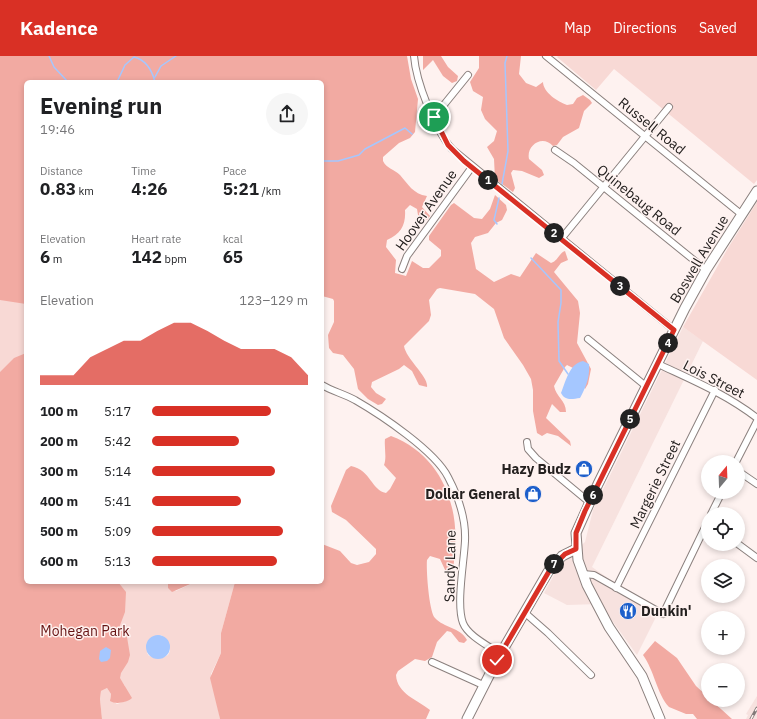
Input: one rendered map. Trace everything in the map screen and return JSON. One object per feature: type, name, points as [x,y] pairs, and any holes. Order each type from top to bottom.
[{"type":"main road","name":"Boswell Avenue","points":[[576,549],[577,531],[589,502],[674,330],[706,270],[757,191]]},
{"type":"main road","points":[[467,719],[500,654],[554,564],[565,554],[576,549],[583,574],[603,618],[642,676],[660,719]]},
{"type":"street","points":[[414,56],[419,82],[448,145],[472,167],[674,330]]},
{"type":"street","name":"Russell Road","points":[[546,56],[741,214]]},
{"type":"street","points":[[434,117],[468,76]]},
{"type":"street","points":[[561,239],[669,107]]},
{"type":"street","name":"Quinebaug Road","points":[[555,150],[574,163],[706,270]]},
{"type":"street","name":"Hoover Avenue","points":[[402,269],[407,256],[472,167]]},
{"type":"street","points":[[588,338],[647,387]]},
{"type":"street","name":"Lois Street","points":[[658,364],[715,390],[734,401],[757,418]]},
{"type":"street","name":"Sandy Lane","points":[[324,386],[355,400],[402,432],[427,451],[448,476],[462,510],[465,540],[461,575],[463,624],[469,632],[500,654]]},
{"type":"street","name":"Margerie Street","points":[[616,588],[715,390]]},
{"type":"street","points":[[740,455],[757,421]]},
{"type":"street","points":[[527,442],[528,449],[536,458],[589,502]]},
{"type":"street","points":[[745,476],[757,484]]},
{"type":"street","points":[[583,574],[592,574],[662,614],[701,537]]},
{"type":"street","points":[[745,549],[757,558]]},
{"type":"street","points":[[524,612],[591,675]]},
{"type":"street","points":[[432,662],[483,685]]},
{"type":"shaded area","points":[[683,327],[703,341],[592,567],[658,613],[637,655],[600,604],[567,605],[544,593],[559,566],[585,542],[593,510]]},
{"type":"shaded area","points":[[757,696],[757,719],[746,719],[748,715],[746,714]]},
{"type":"green space","name":"Mohegan Park","points":[[0,56],[24,80],[24,584],[168,584],[168,588],[176,591],[191,584],[234,584],[221,633],[221,653],[211,674],[220,719],[102,719],[100,699],[101,691],[107,688],[111,694],[110,699],[117,704],[126,701],[125,686],[120,679],[120,673],[0,719]],"holes":[[[161,635],[166,639],[170,651],[168,655],[162,658],[149,656],[147,653],[148,645]]]},
{"type":"green space","points":[[0,56],[407,56],[411,79],[418,99],[415,132],[410,138],[399,143],[383,157],[383,161],[386,166],[398,173],[414,191],[427,196],[422,207],[430,216],[427,220],[418,215],[417,209],[410,205],[405,210],[405,220],[402,228],[396,235],[387,240],[386,247],[396,260],[395,273],[406,276],[412,261],[423,268],[429,268],[441,256],[441,250],[429,240],[429,236],[451,205],[454,203],[474,218],[482,219],[490,209],[495,195],[506,205],[507,210],[502,220],[496,223],[488,233],[475,237],[471,243],[476,269],[494,282],[511,274],[520,277],[536,253],[551,263],[565,251],[568,260],[561,263],[554,272],[578,301],[580,313],[577,343],[591,369],[588,384],[585,389],[573,368],[567,365],[554,386],[566,408],[566,412],[560,412],[552,404],[546,418],[570,441],[571,446],[558,436],[547,433],[542,436],[537,433],[533,411],[533,390],[531,379],[504,338],[494,309],[475,294],[440,288],[437,289],[429,300],[431,315],[429,321],[404,346],[409,356],[425,378],[427,387],[419,385],[412,371],[404,365],[372,382],[371,387],[376,393],[386,399],[382,404],[378,405],[368,399],[358,389],[354,369],[343,355],[333,353],[329,348],[328,335],[334,322],[334,301],[333,299],[324,297],[324,80],[24,80],[24,304],[0,300]]},
{"type":"green space","points":[[423,56],[441,56],[448,67],[458,76],[457,81],[452,83],[443,76],[433,60],[423,70]]},
{"type":"green space","points":[[479,56],[521,56],[519,74],[526,83],[536,87],[543,82],[548,93],[559,102],[567,105],[573,104],[577,98],[583,95],[592,103],[584,111],[579,128],[563,137],[557,145],[553,146],[544,141],[540,141],[532,146],[529,159],[542,170],[544,175],[539,178],[522,171],[513,170],[511,173],[515,188],[513,192],[495,179],[494,159],[487,147],[494,141],[497,131],[485,119],[481,110],[483,97],[473,91],[470,82],[479,68]]},
{"type":"green space","points":[[757,56],[757,180],[754,184],[614,69],[596,90],[557,57]]},
{"type":"green space","points":[[757,202],[757,380],[683,327],[728,248]]},
{"type":"green space","points":[[24,354],[24,584],[120,584],[126,592],[125,612],[119,628],[127,637],[130,655],[120,678],[132,698],[128,701],[115,703],[110,701],[111,694],[107,688],[101,691],[100,699],[102,719],[0,719],[0,372],[14,358]]},
{"type":"green space","points":[[391,436],[408,444],[422,455],[433,467],[449,498],[453,514],[455,550],[453,566],[449,573],[446,572],[440,559],[430,556],[427,560],[428,590],[431,608],[435,618],[443,624],[460,632],[467,640],[464,643],[459,642],[451,632],[447,631],[437,642],[432,657],[425,661],[415,659],[398,671],[396,675],[397,682],[404,692],[430,710],[426,719],[220,719],[210,678],[221,653],[221,633],[234,584],[324,584],[324,545],[340,551],[351,563],[357,565],[369,562],[376,554],[376,549],[346,520],[332,512],[331,506],[346,470],[351,466],[363,471],[381,491],[386,493],[390,489],[396,478],[384,465],[385,439]]},
{"type":"green space","points":[[168,584],[190,584],[172,592],[168,588]]},
{"type":"green space","points":[[655,641],[677,658],[696,686],[701,691],[701,707],[719,707],[732,719],[697,719],[693,714],[686,714],[669,707],[661,696],[647,661],[643,655]]},
{"type":"water","points":[[583,361],[589,364],[589,369],[587,382],[580,398],[572,399],[563,396],[561,393],[571,369]]},
{"type":"water","points":[[158,635],[166,639],[170,647],[166,655],[158,659],[150,655],[146,647],[150,639]]},
{"type":"water","points":[[106,647],[111,650],[110,658],[107,661],[101,662],[99,659],[100,651]]},
{"type":"waterway","points":[[49,56],[54,67],[66,80]]},
{"type":"waterway","points":[[155,77],[161,66],[176,56]]},
{"type":"waterway","points":[[502,184],[508,151],[505,63],[507,56]]},
{"type":"waterway","points":[[118,80],[125,65],[134,57],[142,60],[148,66],[154,80]]},
{"type":"waterway","points":[[324,161],[338,161],[359,155],[365,149],[405,128],[412,134]]},
{"type":"waterway","points":[[497,224],[494,220],[499,198]]},
{"type":"waterway","points":[[531,258],[561,290],[561,303],[558,322],[559,361],[568,374]]},
{"type":"railway","points":[[751,719],[757,708]]},
{"type":"place","name":"Hazy Budz","points":[[584,469]]},
{"type":"place","name":"Dollar General","points":[[533,494]]},
{"type":"place","name":"Dunkin'","points":[[628,611]]},
{"type":"route","points":[[434,117],[448,145],[464,161],[674,330],[585,511],[576,533],[576,549],[557,560],[551,568],[497,660]]}]
